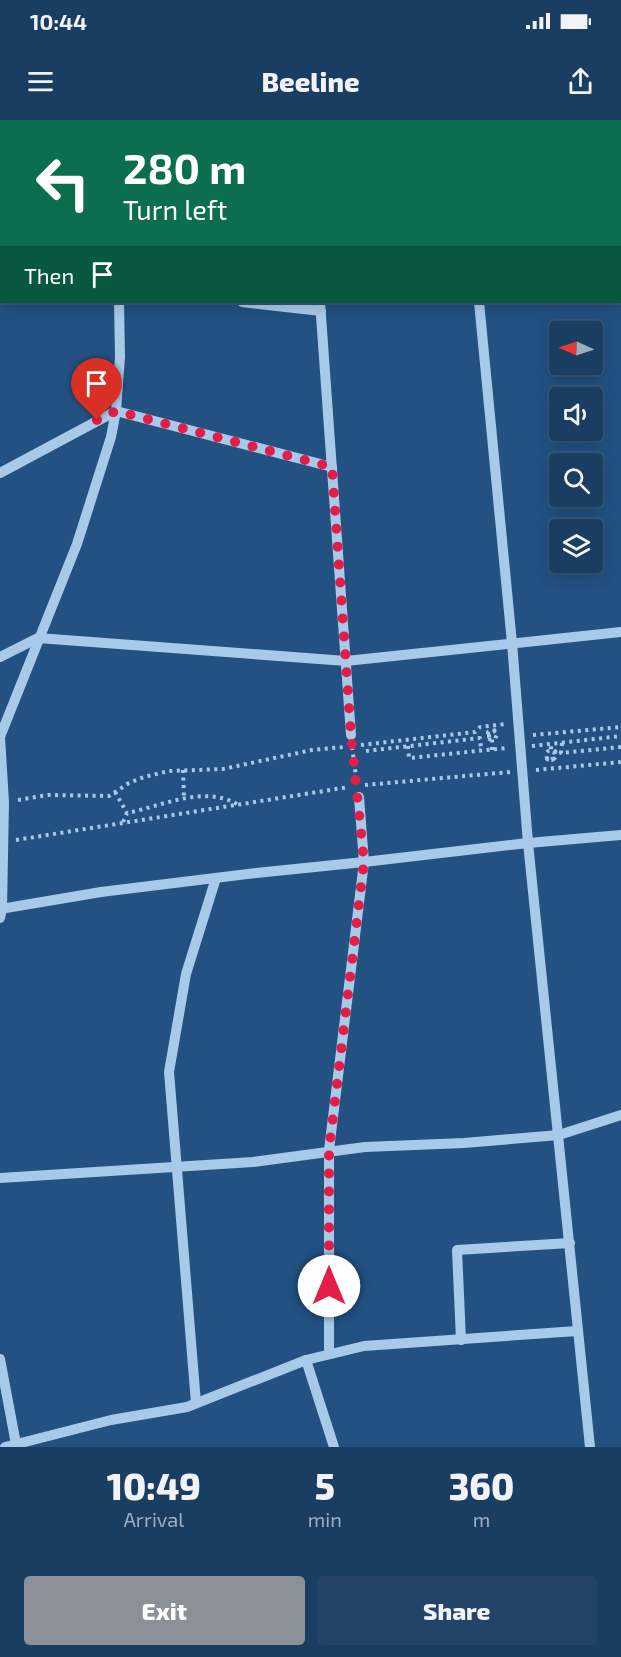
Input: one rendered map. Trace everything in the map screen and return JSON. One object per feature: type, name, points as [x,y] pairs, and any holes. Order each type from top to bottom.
[{"type":"street","points":[[119,303],[120,357],[116,411],[111,437],[77,544],[0,737],[4,802],[1,912],[101,892],[528,843],[621,835]]},
{"type":"street","points":[[262,303],[320,306],[352,741]]},
{"type":"street","points":[[479,303],[512,643],[528,843],[590,1447]]},
{"type":"street","points":[[0,473],[116,411],[332,467]]},
{"type":"street","points":[[0,657],[38,638],[346,661],[621,632]]},
{"type":"street","points":[[329,1353],[329,1150],[364,862],[358,791]]},
{"type":"street","points":[[196,1403],[169,1072],[186,974],[216,878]]},
{"type":"street","points":[[0,1178],[253,1162],[329,1150],[365,1147],[559,1136],[621,1115]]},
{"type":"street","points":[[461,1340],[457,1250],[570,1243]]},
{"type":"street","points":[[0,1359],[10,1446],[111,1420],[187,1407],[329,1353],[364,1346],[577,1331]]},
{"type":"street","points":[[306,1360],[334,1447]]},
{"type":"path","points":[[4,802],[48,795],[109,796],[144,777],[169,771],[223,769],[352,741],[475,732],[480,727],[519,723]]},
{"type":"path","points":[[520,736],[621,727]]},
{"type":"path","points":[[492,750],[492,738],[489,734],[495,731],[497,734],[497,738],[493,740],[490,739],[488,738],[488,732],[496,730],[498,732]]},
{"type":"path","points":[[366,751],[480,738],[481,749],[412,756]]},
{"type":"path","points":[[621,738],[561,744],[561,753],[621,747]]},
{"type":"path","points":[[352,741],[358,791]]},
{"type":"path","points":[[546,759],[552,760],[555,759],[556,756],[555,751],[553,751],[549,751],[546,756],[549,759],[554,758],[555,753],[551,752],[551,744]]},
{"type":"path","points":[[3,842],[238,805],[523,771],[621,762]]},
{"type":"path","points":[[183,770],[184,797]]},
{"type":"path","points":[[115,792],[127,813]]},
{"type":"path","points":[[127,813],[161,806],[184,797],[226,798],[238,805]]},
{"type":"path","points":[[122,823],[127,813]]},
{"type":"route","points":[[97,420],[116,411],[332,467],[351,735],[364,862],[329,1150],[329,1286]]}]
